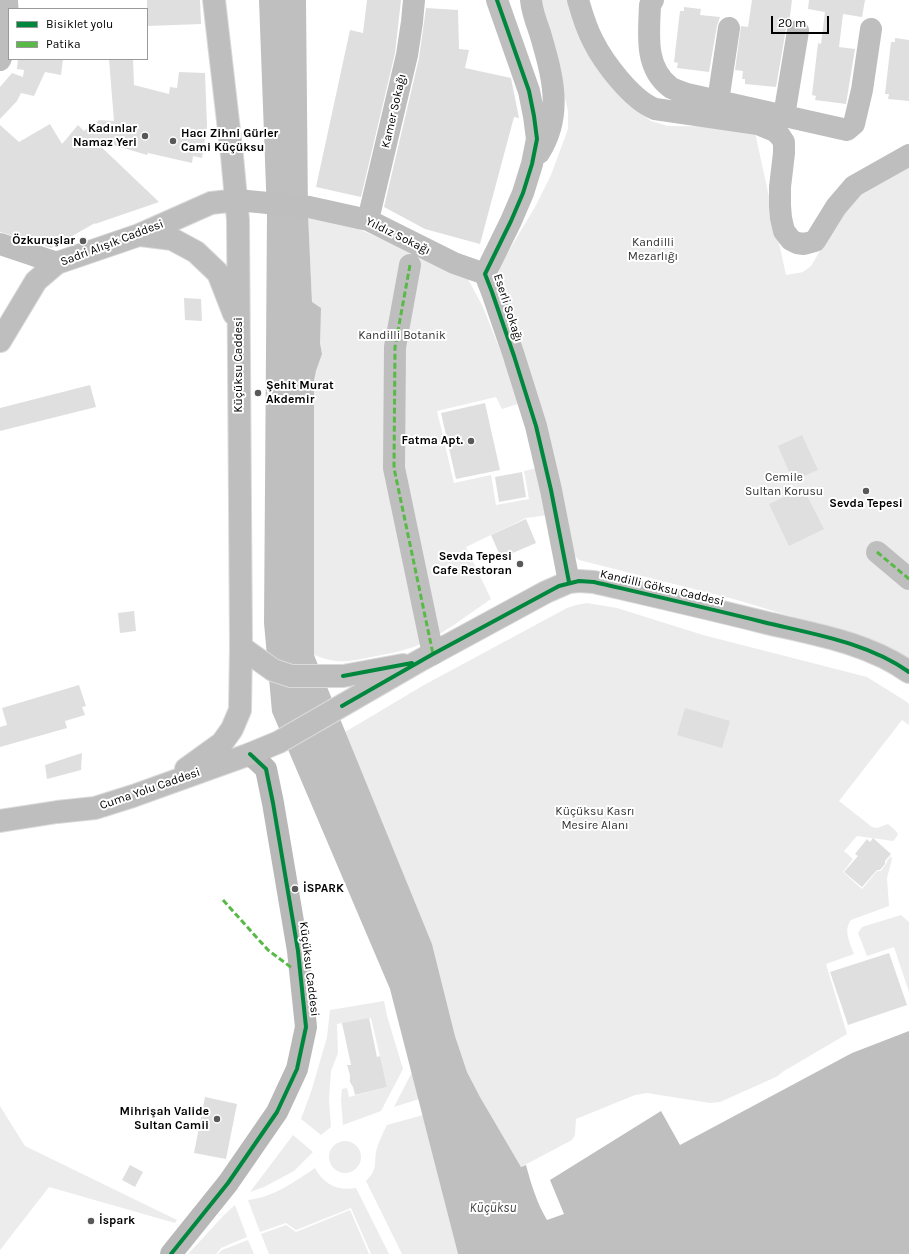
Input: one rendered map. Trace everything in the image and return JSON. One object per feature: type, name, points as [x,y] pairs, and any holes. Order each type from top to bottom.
[{"type":"street","points":[[7,0],[8,19]]},
{"type":"street","name":"Küçüksu Caddesi","points":[[133,796],[192,766],[222,743],[232,729],[240,710],[241,647],[238,220],[233,162],[214,0]]},
{"type":"street","name":"Kamer Sokağı","points":[[368,220],[407,55],[412,27],[414,0]]},
{"type":"street","name":"Eserli Sokağı","points":[[498,0],[529,91],[537,139],[532,164],[523,193],[485,274],[519,371],[538,433],[569,582]]},
{"type":"street","points":[[531,0],[548,62],[554,100],[553,119],[549,133],[532,164]]},
{"type":"street","points":[[578,0],[593,41],[623,84],[646,106],[655,109],[758,124],[774,131],[780,136],[784,142],[780,187],[781,218],[787,235],[797,243],[804,244],[814,241],[836,207],[854,186],[909,155]]},
{"type":"street","points":[[653,0],[650,5],[649,50],[658,75],[671,87],[687,94],[847,130],[854,124],[862,90],[871,29]]},
{"type":"street","points":[[718,101],[729,28]]},
{"type":"street","points":[[784,116],[798,31]]},
{"type":"street","points":[[0,60],[8,40]]},
{"type":"street","points":[[211,204],[225,188],[233,162]]},
{"type":"street","name":"Sadri Alışık Caddesi","points":[[0,341],[36,281],[57,263],[139,235],[211,204],[237,200],[260,202]]},
{"type":"street","name":"Yıldız Sokağı","points":[[260,202],[309,207],[368,220],[454,263],[485,274]]},
{"type":"street","points":[[139,235],[172,239],[196,252],[218,273],[238,326]]},
{"type":"street","points":[[0,244],[57,263]]},
{"type":"street","points":[[410,265],[395,347],[394,468],[426,658]]},
{"type":"street","points":[[877,552],[909,580]]},
{"type":"street","name":"Kandilli Göksu Caddesi","points":[[250,754],[279,742],[426,658],[546,592],[569,582],[594,582],[825,637],[878,654],[909,672]]},
{"type":"street","name":"Kandilli Göksu Caddesi","points":[[241,647],[273,670],[291,676],[343,676],[426,658]]},
{"type":"street","name":"Küçüksu Caddesi","points":[[171,1254],[228,1183],[277,1112],[297,1069],[306,1027],[298,951],[266,769],[250,754]]},
{"type":"street","name":"Cuma Yolu Caddesi","points":[[0,821],[95,808],[250,754]]},
{"type":"green space","points":[[542,0],[570,0],[591,55],[641,114],[651,121],[668,126],[752,127],[756,137],[786,275],[803,272],[811,266],[852,197],[909,163],[909,660],[873,641],[737,600],[579,560],[572,554],[498,277],[501,264],[535,207],[551,175],[568,129],[568,111]]},
{"type":"green space","name":"Kandilli Botanik","points":[[308,214],[347,224],[423,257],[468,279],[483,307],[521,403],[502,409],[496,397],[437,411],[454,483],[491,475],[496,505],[529,499],[524,471],[537,468],[548,515],[526,518],[466,547],[491,599],[445,631],[416,646],[394,653],[349,661],[330,660],[314,655],[314,381],[322,354],[312,302]]},
{"type":"green space","name":"Küçüksu Kasrı Mesire Alanı","points":[[587,603],[617,608],[703,635],[867,677],[907,702],[909,704],[909,725],[902,720],[839,801],[872,827],[877,828],[888,824],[898,834],[893,841],[857,836],[844,851],[853,859],[843,872],[862,889],[877,871],[881,871],[891,856],[892,859],[887,878],[889,906],[851,920],[847,932],[854,954],[826,964],[847,1034],[776,1077],[720,1102],[710,1103],[647,1093],[635,1095],[576,1119],[575,1135],[572,1140],[521,1167],[467,1072],[455,1036],[432,944],[345,732],[424,685],[567,608]]},
{"type":"green space","points":[[901,915],[909,922],[909,992],[894,947],[867,956],[858,933],[862,927]]},
{"type":"green space","points":[[384,1001],[403,1069],[381,1111],[343,1125],[341,1100],[342,1089],[347,1088],[349,1097],[387,1087],[371,1018],[337,1024],[338,1053],[331,1071],[329,1099],[331,1127],[321,1135],[301,1119],[312,1089],[327,1037],[330,1010]]},
{"type":"green space","points":[[412,1072],[419,1099],[394,1107]]},
{"type":"green space","points":[[0,1106],[25,1146],[177,1220],[175,1223],[49,1187],[0,1250]]},
{"type":"green space","points":[[423,1115],[458,1254],[402,1254],[366,1181],[374,1170],[376,1152],[387,1125]]},
{"type":"green space","points":[[293,1135],[313,1152],[294,1171],[264,1187],[250,1192]]},
{"type":"green space","points":[[342,1141],[348,1141],[358,1148],[361,1157],[360,1163],[354,1170],[348,1173],[342,1173],[332,1166],[329,1160],[329,1154],[336,1144]]},
{"type":"green space","points":[[315,1168],[323,1179],[332,1186],[343,1189],[356,1188],[389,1254],[371,1254],[351,1208],[296,1230],[286,1223],[260,1232],[248,1200],[266,1196],[275,1192]]},
{"type":"green space","points":[[235,1205],[247,1237],[221,1248],[216,1254],[188,1254],[224,1215]]},
{"type":"green space","points":[[350,1210],[369,1254],[269,1254],[261,1234],[286,1225],[296,1232]]},
{"type":"green space","points":[[248,1240],[254,1254],[218,1254],[222,1250]]},
{"type":"water","name":"Küçüksu","points":[[259,0],[306,0],[308,214],[312,302],[321,308],[320,343],[322,354],[314,381],[314,655],[432,944],[455,1036],[467,1072],[521,1167],[526,1165],[540,1207],[547,1220],[564,1214],[550,1180],[661,1111],[680,1145],[852,1053],[909,1031],[909,1254],[458,1254],[390,989],[272,712],[264,623],[267,214]]},
{"type":"building","points":[[147,0],[200,0],[201,24],[148,26]]},
{"type":"building","points":[[367,0],[401,0],[395,53],[361,197],[316,187],[350,30],[363,33]]},
{"type":"building","points":[[752,0],[792,0],[789,23],[786,29],[776,87],[745,84],[745,79],[742,79],[743,71],[735,70],[741,26],[748,27]]},
{"type":"building","points":[[809,0],[865,0],[862,17],[843,14],[839,47],[855,49],[846,104],[815,100],[816,96],[812,95],[818,43],[821,44],[825,12],[808,9]]},
{"type":"building","points":[[684,7],[701,9],[700,15],[720,17],[709,72],[677,68],[678,63],[674,62],[680,11],[684,11]]},
{"type":"building","points":[[426,8],[458,10],[459,49],[469,50],[465,68],[511,78],[519,118],[514,117],[480,244],[425,229],[384,207],[419,58]]},
{"type":"building","points":[[895,38],[909,40],[909,101],[888,99],[889,94],[885,94],[891,42],[895,42]]},
{"type":"building","points":[[18,60],[63,60],[61,75],[45,72],[34,96],[21,93],[17,101],[0,119],[0,87],[12,73],[23,77],[24,70],[17,69]]},
{"type":"building","points":[[109,60],[133,60],[134,85],[169,94],[170,87],[177,88],[179,72],[205,73],[207,126],[202,158],[193,156],[192,163],[148,153],[147,155],[93,139],[159,202],[95,223],[51,248],[0,232],[0,125],[19,142],[50,124],[62,144],[78,125],[84,131],[99,120],[114,121]]},
{"type":"building","points":[[184,298],[201,299],[202,321],[185,320]]},
{"type":"building","points":[[90,385],[96,407],[0,431],[0,408]]},
{"type":"building","name":"Fatma Apt.","points":[[485,403],[500,470],[456,479],[441,413]]},
{"type":"building","points":[[802,435],[818,470],[793,481],[778,446]]},
{"type":"building","points":[[522,472],[526,497],[499,502],[495,477]]},
{"type":"building","points":[[803,488],[824,529],[789,546],[769,504]]},
{"type":"building","points":[[526,519],[536,543],[501,558],[491,535]]},
{"type":"building","points":[[134,611],[136,631],[120,633],[118,613]]},
{"type":"building","points":[[79,685],[86,706],[82,707],[85,715],[65,721],[67,728],[0,747],[0,727],[7,725],[2,708]]},
{"type":"building","points":[[685,708],[730,721],[722,748],[677,735]]},
{"type":"building","points":[[82,753],[81,770],[47,779],[45,765]]},
{"type":"building","points":[[873,838],[891,854],[880,870],[877,870],[862,887],[844,872],[858,856],[855,854],[867,839],[870,842]]},
{"type":"building","points":[[889,953],[907,1005],[848,1025],[830,972]]},
{"type":"building","points":[[369,1018],[377,1057],[380,1056],[387,1087],[355,1095],[350,1082],[350,1075],[347,1065],[351,1065],[342,1023]]},
{"type":"building","name":"Mihrişah Valide Sultan Camii","points":[[205,1097],[237,1104],[226,1159],[194,1153]]},
{"type":"building","points":[[130,1165],[143,1172],[135,1187],[122,1180]]},
{"type":"marked path","points":[[410,265],[395,347],[394,468],[433,654]]},
{"type":"marked path","points":[[877,552],[909,579]]},
{"type":"marked path","points":[[223,900],[268,950],[292,968]]},
{"type":"cycle path","points":[[497,0],[529,91],[537,139],[532,164],[523,193],[485,274],[514,356],[536,426],[551,490],[569,582]]},
{"type":"cycle path","points":[[342,706],[433,654],[559,586],[579,581],[594,582],[839,640],[875,653],[909,672]]},
{"type":"cycle path","points":[[343,676],[412,663]]},
{"type":"cycle path","points":[[171,1254],[228,1183],[277,1112],[297,1069],[306,1027],[298,951],[273,803],[266,769],[250,754]]},
{"type":"place","name":"Kadınlar Namaz Yeri","points":[[145,136]]},
{"type":"place","name":"Hacı Zihni Gürler Cami Küçüksu","points":[[173,141]]},
{"type":"place","name":"Özkuruşlar","points":[[83,241]]},
{"type":"place","name":"Şehit Murat Akdemir","points":[[258,393]]},
{"type":"place","name":"Fatma Apt.","points":[[471,441]]},
{"type":"place","name":"Sevda Tepesi","points":[[866,491]]},
{"type":"place","name":"Sevda Tepesi Cafe Restoran","points":[[520,564]]},
{"type":"place","name":"İSPARK","points":[[295,889]]},
{"type":"place","name":"Mihrişah Valide Sultan Camii","points":[[217,1119]]},
{"type":"place","name":"İspark","points":[[91,1221]]},
{"type":"park label","name":"Kandilli Mezarlığı","points":[[653,250]]},
{"type":"park label","name":"Cemile Sultan Korusu","points":[[784,485]]}]
